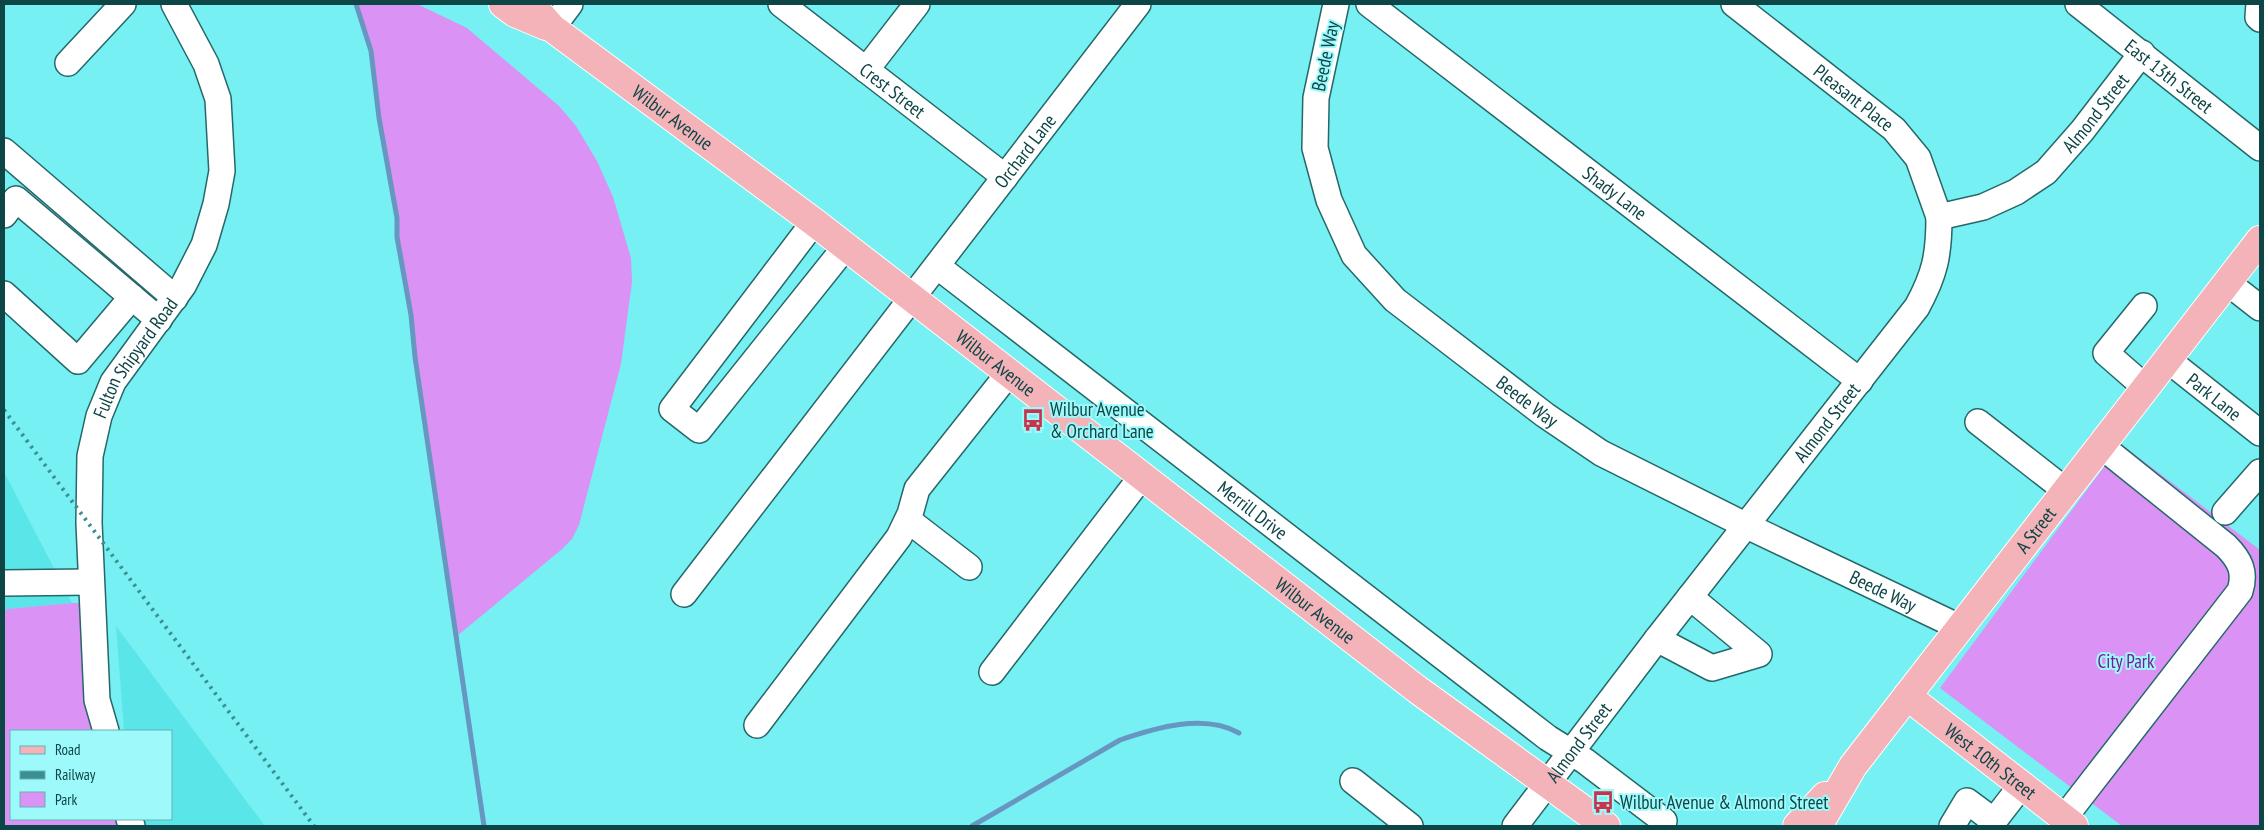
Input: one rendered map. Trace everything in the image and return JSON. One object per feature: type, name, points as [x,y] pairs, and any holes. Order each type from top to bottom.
[{"type":"main road","name":"Wilbur Avenue","points":[[503,4],[515,13],[552,28]]},
{"type":"main road","name":"Wilbur Avenue","points":[[531,4],[552,28],[846,246],[1418,690],[1606,826]]},
{"type":"main road","name":"A Street","points":[[1818,826],[1853,766],[2260,240]]},
{"type":"main road","name":"West 10th Street","points":[[1907,696],[2069,822]]},
{"type":"main road","points":[[1797,826],[1853,766]]},
{"type":"street","points":[[68,63],[123,4]]},
{"type":"street","name":"Fulton Shipyard Road","points":[[106,730],[98,700],[91,582],[89,523],[90,456],[99,416],[113,382],[183,286],[204,245],[216,204],[222,171],[218,99],[206,64],[174,4]]},
{"type":"street","points":[[552,28],[570,4]]},
{"type":"street","name":"Crest Street","points":[[781,4],[1005,177]]},
{"type":"street","points":[[866,70],[917,4]]},
{"type":"street","name":"Orchard Lane","points":[[684,594],[1138,4]]},
{"type":"street","name":"Beede Way","points":[[1336,4],[1316,98],[1315,148],[1329,200],[1354,255],[1394,300],[1602,453],[1745,525],[1959,627]]},
{"type":"street","name":"Shady Lane","points":[[1369,4],[1860,381]]},
{"type":"street","name":"Pleasant Place","points":[[1734,4],[1894,128],[1918,158],[1938,218]]},
{"type":"street","name":"East 13th Street","points":[[2078,4],[2260,148]]},
{"type":"street","points":[[2258,4],[2258,17],[2260,19]]},
{"type":"street","name":"Almond Street","points":[[1514,826],[1745,525],[1917,307],[1930,283],[1939,246],[1938,218],[1983,207],[2016,192],[2046,172],[2082,131],[2142,53]]},
{"type":"street","points":[[4,151],[175,298]]},
{"type":"street","points":[[4,215],[16,199],[159,320]]},
{"type":"street","points":[[814,222],[672,408],[699,430],[846,246]]},
{"type":"street","name":"Merrill Drive","points":[[937,266],[1548,738],[1664,821]]},
{"type":"street","points":[[2228,282],[2260,308]]},
{"type":"street","points":[[4,294],[78,361],[132,297]]},
{"type":"street","points":[[2144,306],[2106,353],[2146,388]]},
{"type":"street","name":"Park Lane","points":[[2168,360],[2260,433]]},
{"type":"street","points":[[756,724],[898,537],[908,520],[917,489],[1009,373]]},
{"type":"street","points":[[1978,422],[2065,490]]},
{"type":"street","points":[[2069,822],[2240,591],[2243,581],[2241,565],[2226,546],[2100,445]]},
{"type":"street","points":[[2225,512],[2260,472]]},
{"type":"street","points":[[992,672],[1142,476]]},
{"type":"street","points":[[908,520],[969,567]]},
{"type":"street","points":[[4,583],[91,582]]},
{"type":"street","points":[[1657,639],[1712,668],[1759,654],[1690,597]]},
{"type":"street","points":[[1353,781],[1410,826]]},
{"type":"street","points":[[1952,826],[1968,801],[1992,824],[2021,786]]},
{"type":"shaded area","points":[[4,472],[72,603],[7,609],[4,613]]},
{"type":"shaded area","points":[[116,626],[265,826],[134,826],[133,820],[172,820],[172,730],[124,730]]},
{"type":"green space","points":[[356,4],[417,4],[467,28],[559,106],[576,126],[597,161],[613,197],[631,258],[632,282],[621,364],[579,525],[572,539],[561,550],[457,636],[415,357],[411,315],[397,237],[397,218],[379,118],[371,51]]},
{"type":"green space","name":"City Park","points":[[2121,444],[2260,550],[2260,826],[2122,826],[1940,688]]},
{"type":"green space","points":[[92,603],[106,730],[10,730],[10,820],[129,820],[130,826],[4,826],[4,613],[7,609]]},
{"type":"waterway","points":[[356,4],[371,51],[379,118],[397,218],[397,237],[411,315],[415,357],[484,826]]},
{"type":"waterway","points":[[972,826],[1120,740],[1164,727],[1195,723],[1225,727],[1239,733]]},
{"type":"railway","points":[[4,410],[314,826]]},
{"type":"place","name":"Wilbur Avenue & Orchard Lane","points":[[1033,420]]},
{"type":"place","name":"Wilbur Avenue & Almond Street","points":[[1603,802]]}]
